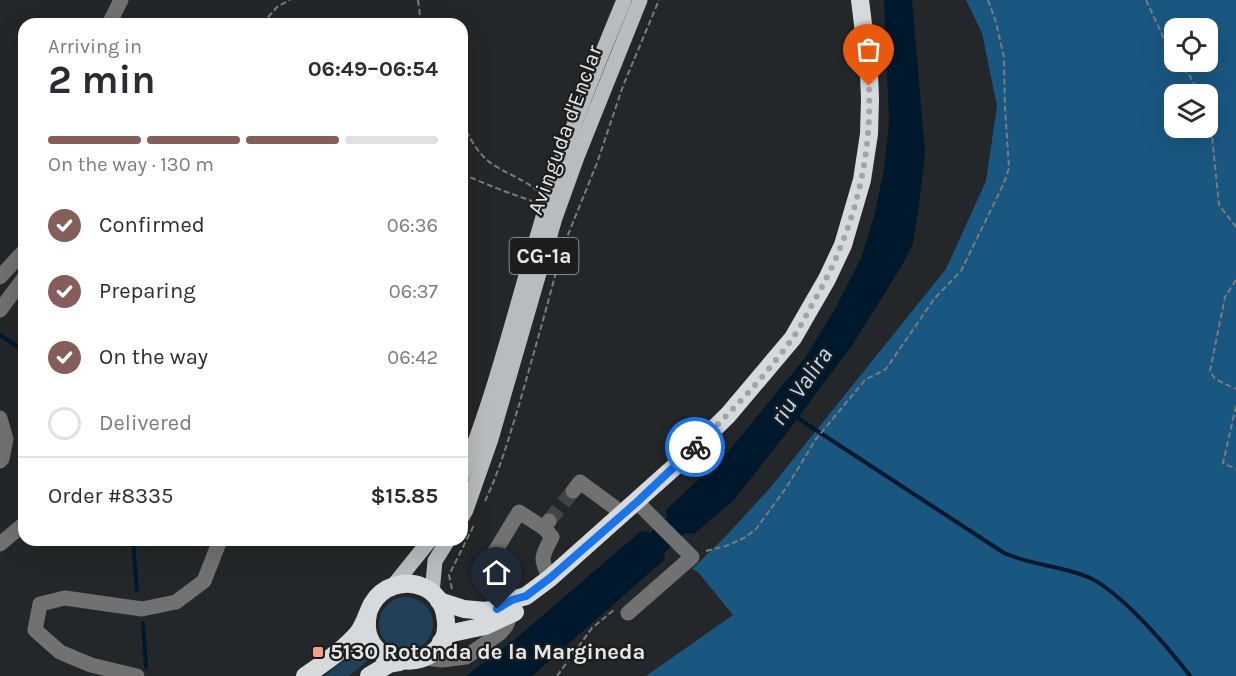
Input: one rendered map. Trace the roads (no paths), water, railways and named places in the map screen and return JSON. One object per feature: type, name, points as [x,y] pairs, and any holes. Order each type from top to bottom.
[{"type":"highway","points":[[305,676],[358,632],[377,597],[393,586],[413,584],[435,597],[464,609],[484,611],[497,609],[512,600],[526,596],[637,502],[728,415],[793,338],[827,279],[843,245],[862,180],[869,134],[869,73],[860,0]]},
{"type":"highway","points":[[369,676],[388,664],[415,662],[426,658],[452,633],[485,626],[520,609],[526,596]]},
{"type":"highway","points":[[435,597],[444,610],[446,621],[441,642]]},
{"type":"highway","points":[[368,614],[367,629],[375,647],[386,657],[400,662]]},
{"type":"main road","name":"Avinguda d'Enclar","points":[[468,459],[583,101],[624,0]]},
{"type":"main road","name":"Avinguda d'Enclar","points":[[468,504],[491,439],[555,218],[576,157],[640,0]]},
{"type":"main road","points":[[393,586],[425,546]]},
{"type":"main road","points":[[435,597],[435,561],[444,546]]},
{"type":"street","points":[[111,18],[121,0]]},
{"type":"street","points":[[0,277],[18,258]]},
{"type":"street","points":[[0,310],[18,286]]},
{"type":"street","points":[[0,418],[6,439],[0,461]]},
{"type":"street","points":[[573,491],[580,482],[622,515]]},
{"type":"street","points":[[628,613],[689,554],[637,502]]},
{"type":"street","points":[[491,558],[519,512],[547,525],[552,537],[542,558],[542,564],[550,578]]},
{"type":"street","points":[[0,544],[18,529]]},
{"type":"street","points":[[137,676],[91,665],[60,652],[35,630],[40,604],[65,598],[142,609],[176,602],[204,581],[218,546]]},
{"type":"street","points":[[426,658],[442,660],[466,657],[500,633],[511,614]]},
{"type":"water","points":[[884,0],[912,0],[925,152],[913,243],[903,264],[853,344],[734,500],[694,534],[682,533],[666,515],[666,510],[727,453],[805,358],[835,309],[861,258],[875,213],[884,169],[889,121]]},
{"type":"water","points":[[641,531],[648,532],[665,554],[664,560],[532,676],[466,676],[513,641]]},
{"type":"waterway","points":[[0,335],[18,347]]},
{"type":"waterway","points":[[793,415],[1004,553],[1078,573],[1101,584],[1143,621],[1190,676]]},
{"type":"waterway","name":"riu Valira","points":[[633,566],[699,503]]},
{"type":"waterway","points":[[133,546],[137,591]]},
{"type":"waterway","points":[[143,623],[146,667]]},
{"type":"tunnel","points":[[549,521],[573,491]]},
{"type":"place","name":"5130 Rotonda de la Margineda","points":[[318,652]]}]
